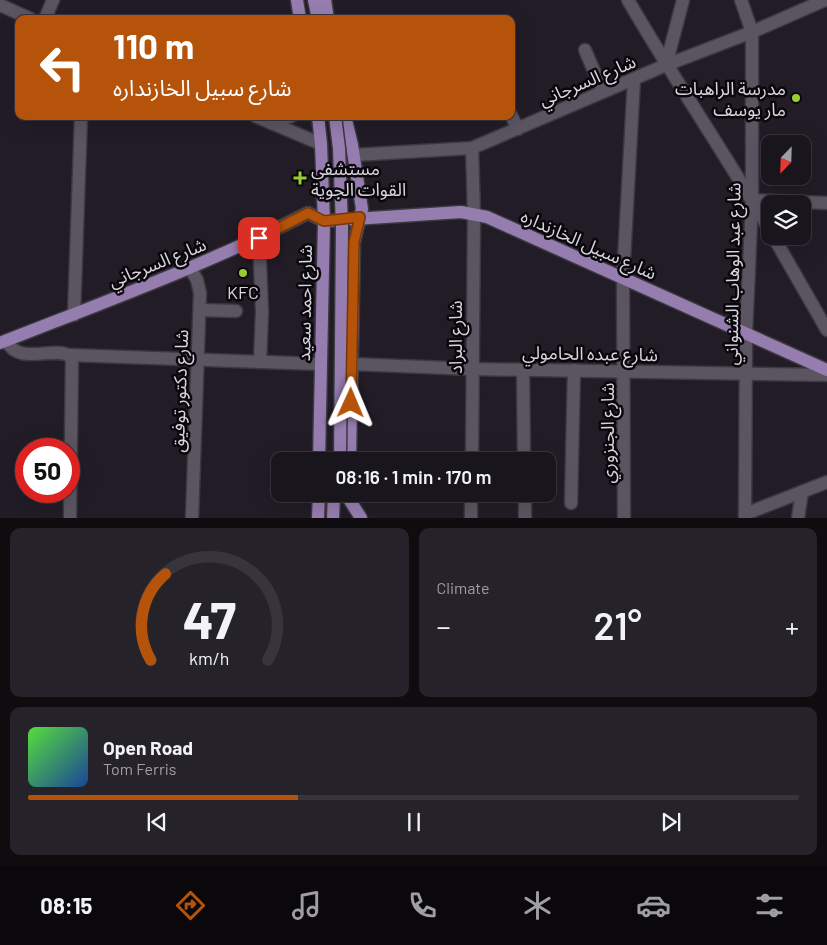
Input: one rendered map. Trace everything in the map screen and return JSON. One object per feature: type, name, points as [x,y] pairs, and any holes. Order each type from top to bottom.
[{"type":"main road","points":[[297,0],[299,15]]},
{"type":"main road","points":[[309,0],[313,15]]},
{"type":"main road","points":[[314,0],[317,15]]},
{"type":"main road","points":[[325,0],[327,15]]},
{"type":"main road","name":"شارع احمد سعيد","points":[[318,120],[324,221],[319,452]]},
{"type":"main road","points":[[330,120],[336,177],[337,226],[334,452]]},
{"type":"main road","points":[[336,120],[339,148],[342,226],[340,452]]},
{"type":"main road","points":[[346,120],[362,204],[354,242],[350,452]]},
{"type":"main road","name":"شارع سبيل الخازنداره","points":[[324,221],[360,217],[461,212],[487,217],[827,370]]},
{"type":"main road","name":"شارع السرجاني","points":[[4,342],[190,268],[259,238],[308,213],[324,221]]},
{"type":"main road","points":[[318,518],[319,502]]},
{"type":"main road","points":[[333,518],[334,502]]},
{"type":"main road","points":[[340,502],[340,518]]},
{"type":"main road","points":[[350,502],[362,518]]},
{"type":"street","points":[[47,15],[53,0]]},
{"type":"street","points":[[628,0],[666,65],[761,216]]},
{"type":"street","points":[[666,65],[683,0]]},
{"type":"street","name":"شارع عبد الوهاب الشنواني","points":[[742,0],[752,32],[752,200],[746,334],[745,516]]},
{"type":"street","points":[[793,14],[794,0]]},
{"type":"street","name":"شارع السرجاني","points":[[354,155],[472,148],[666,65],[752,32],[825,0]]},
{"type":"street","points":[[0,5],[22,15]]},
{"type":"street","points":[[585,50],[603,92]]},
{"type":"street","name":"شارع الجنزوري","points":[[624,518],[624,278],[634,79]]},
{"type":"street","points":[[74,314],[81,120]]},
{"type":"street","points":[[264,120],[321,144]]},
{"type":"street","points":[[271,123],[280,120]]},
{"type":"street","points":[[514,120],[518,129]]},
{"type":"street","name":"شارع البراد","points":[[472,148],[474,214],[472,452]]},
{"type":"street","points":[[752,200],[827,202]]},
{"type":"street","points":[[259,238],[262,312],[260,362]]},
{"type":"street","points":[[778,245],[827,330]]},
{"type":"street","name":"شارع دكتور توفيق","points":[[190,268],[199,286],[200,310],[192,518]]},
{"type":"street","points":[[200,310],[236,312]]},
{"type":"street","points":[[4,342],[20,353],[320,364]]},
{"type":"street","points":[[70,355],[72,359],[70,518]]},
{"type":"street","name":"شارع عبده الحامولي","points":[[352,364],[523,370],[827,375]]},
{"type":"street","points":[[523,370],[524,452]]},
{"type":"street","points":[[571,503],[574,370]]},
{"type":"street","points":[[745,516],[827,482]]},
{"type":"street","points":[[798,518],[802,492]]},
{"type":"street","points":[[471,502],[471,518]]},
{"type":"street","points":[[525,502],[525,518]]},
{"type":"place","name":"مدرسة الراهبات مار يوسف","points":[[796,98]]},
{"type":"place","name":"مستشفى القوات الجوية","points":[[300,178]]},
{"type":"place","name":"KFC","points":[[243,273]]},
{"type":"route","points":[[259,238],[308,213],[324,221],[360,217],[354,242],[351,403]]}]
